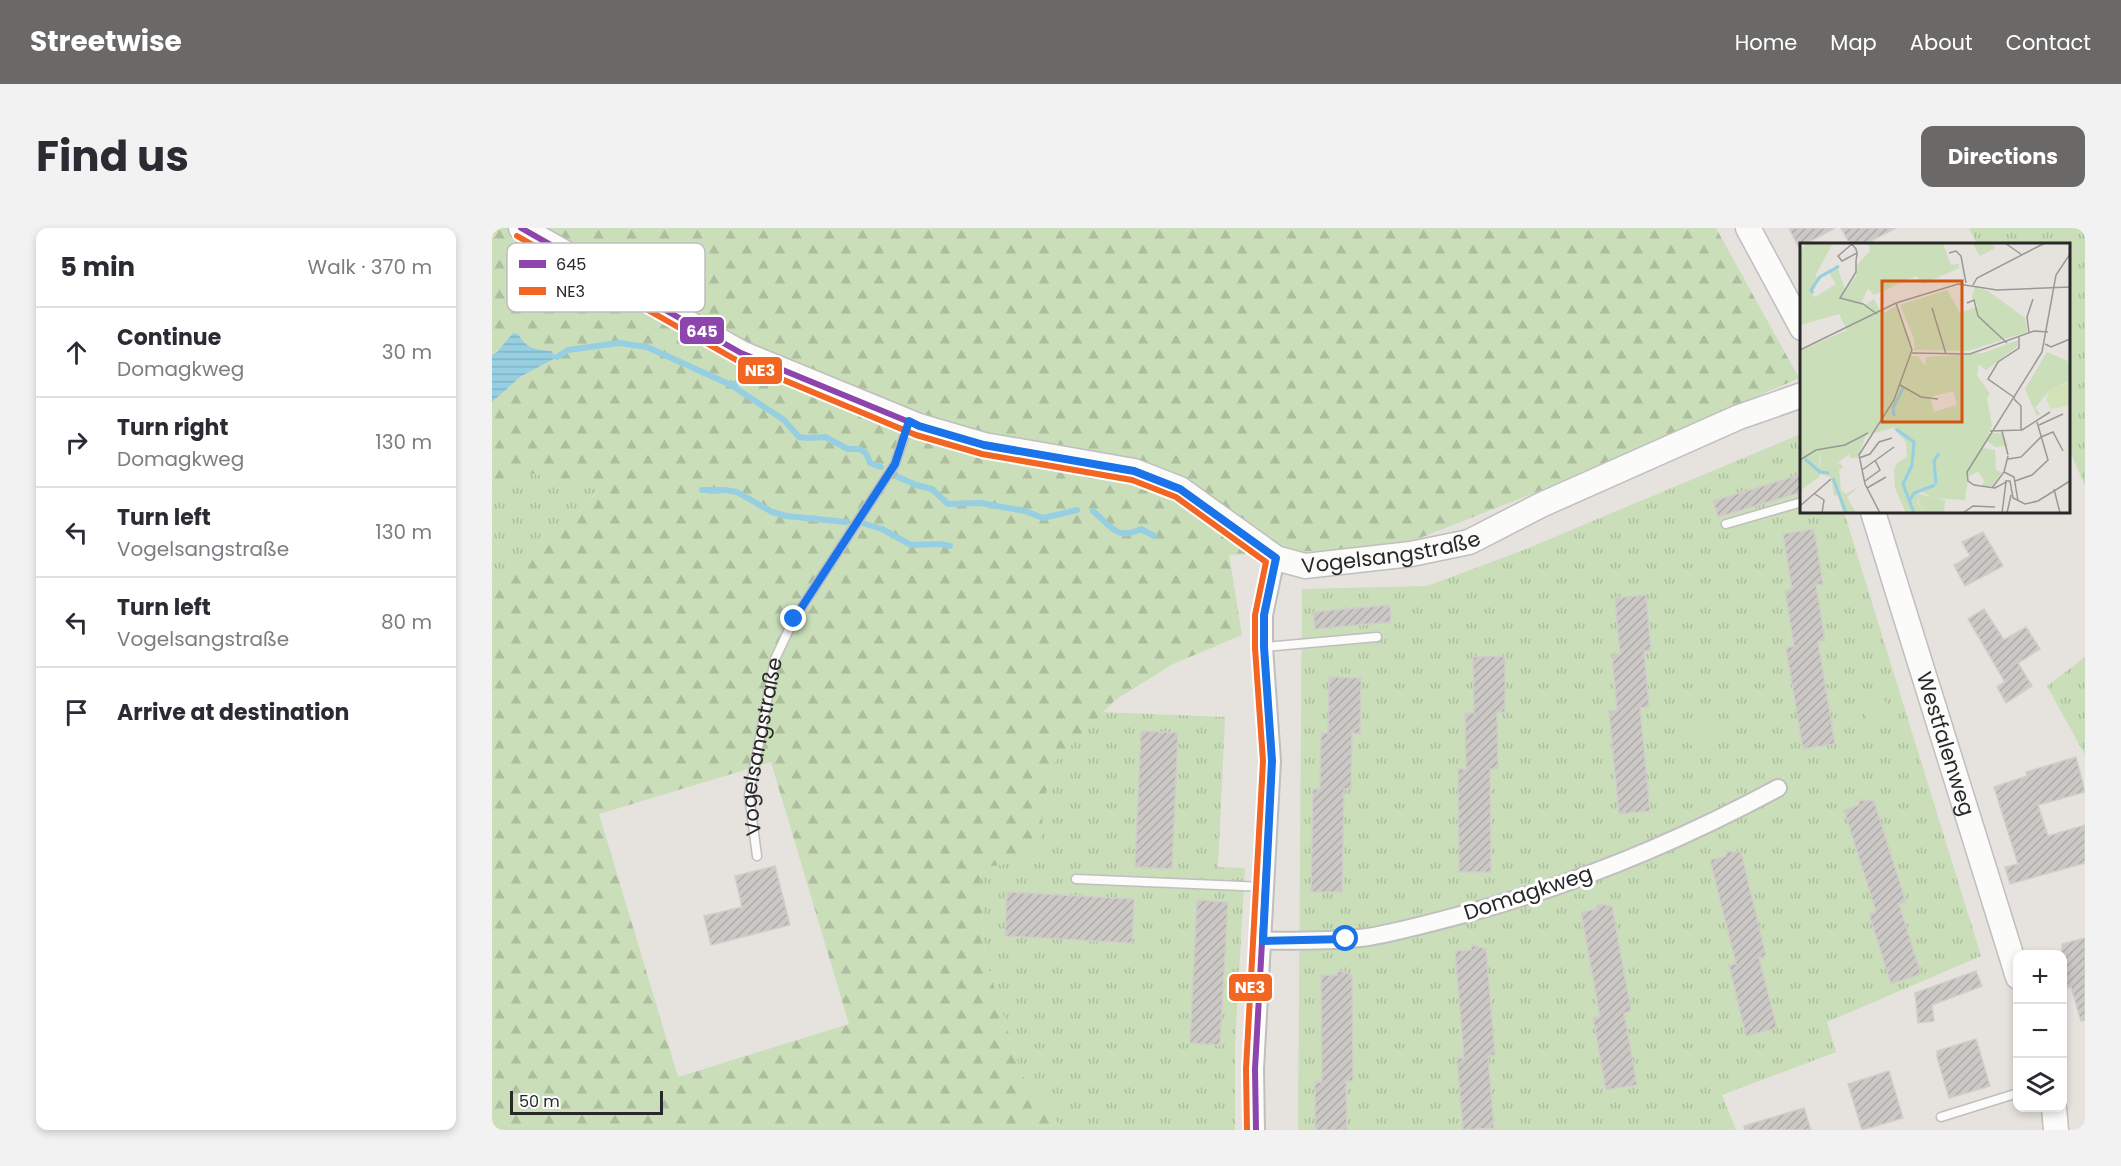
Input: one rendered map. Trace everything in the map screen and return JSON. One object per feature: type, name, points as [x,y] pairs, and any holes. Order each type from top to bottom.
[{"type":"street","name":"Vogelsangstraße","points":[[521,228],[547,243]]},
{"type":"street","points":[[1748,228],[1800,324]]},
{"type":"street","name":"Vogelsangstraße","points":[[669,312],[741,353],[919,426],[984,445],[1134,471],[1180,489],[1276,558],[1305,566],[1412,554],[1469,542],[1541,505],[1738,417],[1800,396]]},
{"type":"street","name":"Westfalenweg","points":[[1873,513],[2013,961]]},
{"type":"street","points":[[1256,1130],[1255,1069],[1272,761],[1264,615],[1276,558]]},
{"type":"street","name":"Domagkweg","points":[[1263,941],[1346,939],[1368,936],[1408,929],[1530,896],[1670,842],[1778,788]]},
{"type":"street","points":[[2054,1112],[2056,1130]]},
{"type":"lane","name":"Vogelsangstraße","points":[[757,856],[749,795],[775,659],[794,619],[895,464],[909,421]]},
{"type":"lane","points":[[1726,524],[1800,503]]},
{"type":"lane","points":[[1264,647],[1377,637]]},
{"type":"lane","points":[[1076,879],[1265,887]]},
{"type":"lane","points":[[1941,1117],[2013,1095]]},
{"type":"green space","points":[[492,228],[1716,228],[1799,378],[1539,491],[1397,547],[1229,555],[1242,635],[1173,664],[1115,700],[1050,767],[1037,859],[980,868],[985,957],[1021,1073],[1063,1130],[492,1130],[492,580],[522,560],[580,511],[598,491],[575,481],[510,470],[492,491],[492,402],[520,377],[556,357],[551,351],[535,349],[528,345],[518,334],[492,355]],"holes":[[[771,762],[849,1024],[678,1077],[599,814]]]},
{"type":"green space","points":[[1969,228],[2085,228],[2085,486],[2070,451],[2070,243],[1976,243]]},
{"type":"green space","points":[[1800,434],[1800,513],[1844,513],[1981,956],[1827,1022],[1836,1052],[1722,1095],[1736,1130],[1298,1130],[1302,589],[1427,586],[1521,551]]},
{"type":"green space","points":[[510,470],[575,481],[598,490],[580,511],[522,560],[492,580],[492,491]]},
{"type":"green space","points":[[2085,657],[2085,755],[2047,686]]},
{"type":"green space","points":[[1874,698],[1881,698],[1886,702],[1886,716],[1883,721],[1870,723],[1865,715]]},
{"type":"green space","points":[[1101,712],[1225,717],[1218,867],[1245,868],[1235,1044],[1235,1130],[1063,1130],[1021,1073],[985,957],[980,867],[1037,859],[1050,767]]},
{"type":"green space","points":[[1706,715],[1716,727],[1716,741],[1713,751],[1700,756],[1695,752],[1690,740],[1692,727]]},
{"type":"water","points":[[513,333],[518,334],[525,343],[532,347],[551,351],[557,357],[520,377],[492,402],[492,355]]},
{"type":"building","points":[[1789,228],[1835,228],[1807,243],[1800,243],[1799,248]]},
{"type":"building","points":[[1841,228],[1896,228],[1867,243],[1849,243]]},
{"type":"building","points":[[1800,475],[1800,493],[1718,517],[1713,501]]},
{"type":"building","points":[[1814,529],[1823,584],[1816,585],[1825,641],[1818,642],[1835,744],[1803,749],[1786,648],[1794,646],[1785,591],[1792,589],[1783,534]]},
{"type":"building","points":[[1983,532],[2003,566],[1965,586],[1954,565],[1970,556],[1962,542]]},
{"type":"building","points":[[1646,595],[1651,651],[1644,651],[1649,707],[1640,708],[1650,811],[1619,814],[1609,711],[1617,710],[1612,654],[1620,654],[1615,598]]},
{"type":"building","points":[[1390,605],[1391,622],[1315,629],[1313,612]]},
{"type":"building","points":[[1984,609],[2004,640],[2026,627],[2040,649],[2018,663],[2032,686],[2006,703],[1997,687],[2005,682],[1968,619]]},
{"type":"building","points":[[1505,656],[1505,712],[1497,712],[1498,769],[1490,769],[1491,872],[1459,872],[1458,769],[1466,769],[1465,713],[1474,713],[1473,657]]},
{"type":"building","points":[[1329,677],[1361,678],[1360,734],[1352,733],[1351,789],[1344,789],[1342,892],[1311,892],[1313,789],[1320,789],[1321,733],[1328,733]]},
{"type":"building","points":[[1141,731],[1178,733],[1172,869],[1135,867]]},
{"type":"building","points":[[2076,757],[2085,792],[2038,805],[2048,836],[2085,825],[2085,863],[2010,884],[2005,867],[2018,864],[1994,787],[2027,776],[2026,772]]},
{"type":"building","points":[[1859,800],[1874,801],[1906,902],[1899,904],[1921,974],[1891,984],[1869,914],[1876,912],[1844,810],[1859,805]]},
{"type":"building","points":[[1726,851],[1741,852],[1766,956],[1759,958],[1777,1028],[1746,1036],[1729,965],[1736,964],[1710,860],[1726,856]]},
{"type":"building","points":[[775,866],[790,925],[711,945],[704,916],[742,907],[735,876]]},
{"type":"building","points":[[1007,892],[1134,899],[1132,943],[1005,936]]},
{"type":"building","points":[[1197,900],[1228,902],[1220,1045],[1190,1043]]},
{"type":"building","points":[[1598,904],[1612,906],[1631,1011],[1624,1013],[1637,1085],[1606,1090],[1593,1018],[1600,1017],[1581,912],[1596,909]]},
{"type":"building","points":[[2085,938],[2085,1020],[2081,1021],[2071,987],[2067,988],[2067,950],[2062,950],[2062,944]]},
{"type":"building","points":[[1472,945],[1486,949],[1495,1055],[1488,1056],[1494,1128],[1463,1130],[1457,1058],[1464,1058],[1455,951],[1471,950]]},
{"type":"building","points":[[1339,970],[1352,975],[1353,1081],[1346,1081],[1347,1130],[1315,1130],[1315,1082],[1322,1082],[1321,975],[1337,975]]},
{"type":"building","points":[[1976,971],[1982,986],[1932,1005],[1934,1021],[1918,1023],[1915,993]]},
{"type":"building","points":[[1976,1039],[1990,1086],[1949,1098],[1937,1051]]},
{"type":"building","points":[[1889,1071],[1903,1118],[1862,1130],[1848,1084]]},
{"type":"building","points":[[1804,1108],[1811,1130],[1745,1130],[1744,1126]]},
{"type":"waterway","points":[[557,357],[568,350],[619,343],[647,347],[731,385],[784,420],[799,437],[825,437],[848,449],[859,449],[866,453],[870,463],[881,467]]},
{"type":"waterway","points":[[731,385],[753,377]]},
{"type":"waterway","points":[[898,477],[932,489],[948,504],[980,503],[1025,511],[1043,518],[1077,510]]},
{"type":"waterway","points":[[702,490],[737,492],[772,512],[786,516],[846,522]]},
{"type":"waterway","points":[[1093,511],[1120,533],[1141,529],[1154,536]]},
{"type":"waterway","points":[[862,523],[882,529],[911,545],[950,546]]},
{"type":"transit line","name":"645","points":[[521,228],[547,243]]},
{"type":"transit line","name":"NE3","points":[[517,236],[529,243]]},
{"type":"transit line","name":"NE3","points":[[651,312],[738,361],[916,435],[982,454],[1132,480],[1176,497],[1266,562],[1255,615],[1255,648],[1263,761],[1246,1069],[1247,1130]]},
{"type":"transit line","name":"645","points":[[669,312],[741,353],[919,426],[984,445],[1134,471],[1180,489],[1276,558]]},
{"type":"transit line","name":"645","points":[[1256,1130],[1255,1069],[1272,761],[1264,615],[1276,558]]},
{"type":"route","points":[[794,619],[895,464],[909,421],[984,445],[1134,471],[1180,489],[1276,558],[1264,615],[1272,761],[1263,941],[1346,939]]}]
